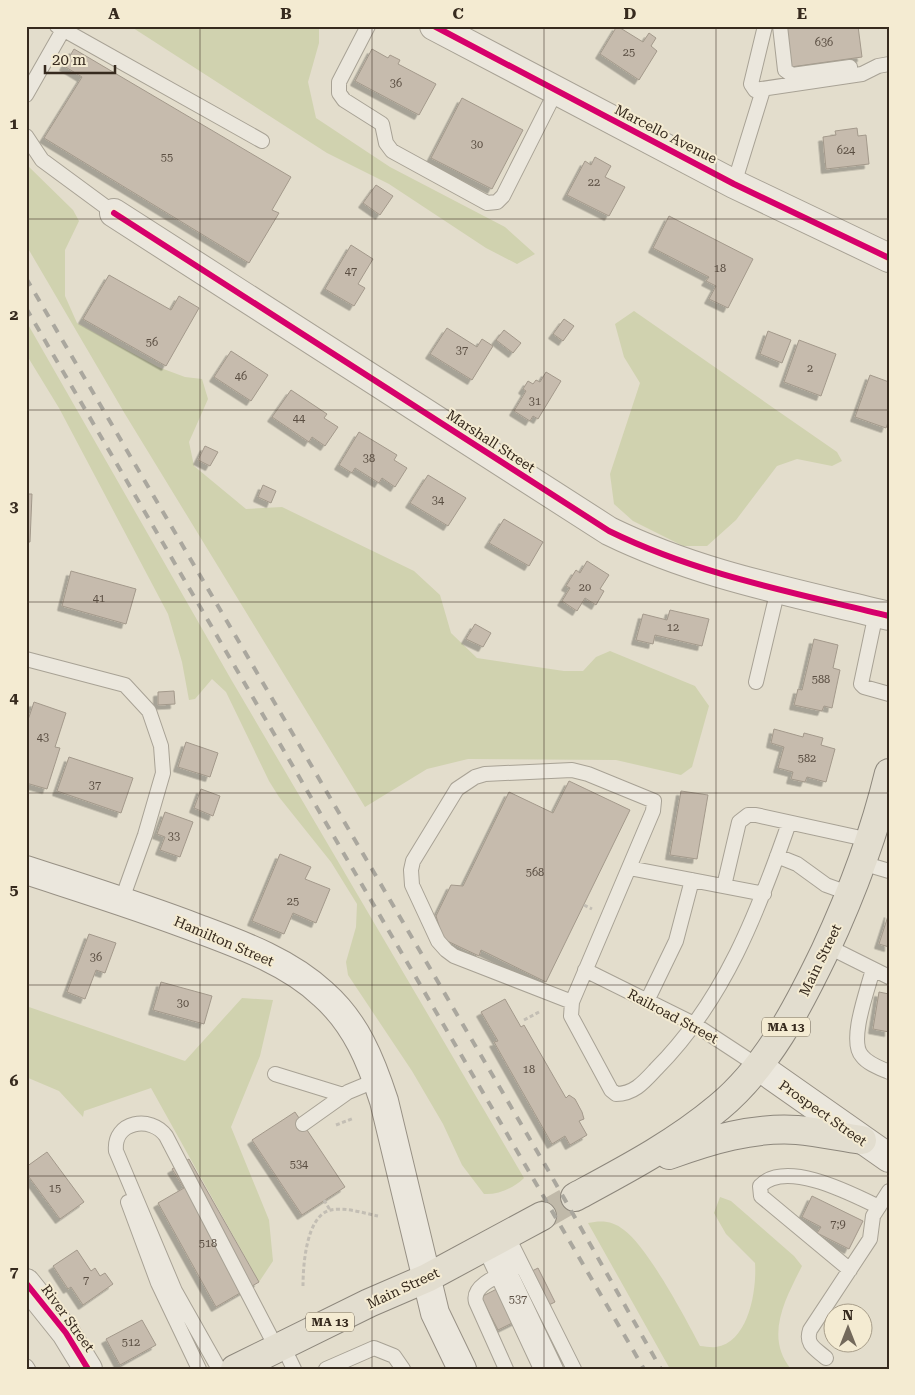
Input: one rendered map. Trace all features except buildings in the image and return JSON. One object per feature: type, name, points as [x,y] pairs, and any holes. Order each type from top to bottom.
[{"type":"main road","name":"Main Street","points":[[575,1197],[630,1168],[681,1136],[720,1106],[758,1066],[790,1021],[851,894],[866,852],[889,773]]},
{"type":"main road","points":[[630,1168],[742,1133],[796,1130],[862,1140]]},
{"type":"main road","name":"Main Street","points":[[234,1369],[284,1355],[369,1303],[427,1278],[542,1216]]},
{"type":"street","name":"Marcello Avenue","points":[[434,26],[734,184],[889,258]]},
{"type":"street","name":"Marshall Street","points":[[114,213],[609,531],[682,562],[726,577],[882,614]]},
{"type":"street","name":"Hamilton Street","points":[[26,870],[224,938],[257,952],[302,978],[323,994],[341,1012],[367,1051],[377,1080],[435,1312],[462,1369]]},
{"type":"street","name":"Prospect Street","points":[[758,1066],[862,1140],[888,1155]]},
{"type":"street","name":"River Street","points":[[26,1283],[66,1333],[88,1369]]},
{"type":"lane","points":[[368,26],[339,82],[339,93],[344,100],[382,124],[386,143],[392,151],[488,202],[497,202],[502,196],[556,91]]},
{"type":"lane","points":[[765,26],[751,84],[755,90],[862,74],[884,65]]},
{"type":"lane","points":[[780,26],[785,70],[792,75],[864,64],[884,65]]},
{"type":"lane","points":[[26,95],[60,28],[262,141]]},
{"type":"lane","points":[[734,184],[763,90]]},
{"type":"lane","points":[[26,136],[42,160],[114,213]]},
{"type":"lane","points":[[756,682],[778,589]]},
{"type":"lane","points":[[882,614],[860,680],[864,687],[889,694]]},
{"type":"lane","points":[[26,660],[125,685],[149,712],[161,746],[162,773],[145,835],[121,902]]},
{"type":"lane","points":[[572,1002],[454,956],[441,946],[412,885],[411,870],[413,861],[457,789],[466,782],[485,774],[572,770],[588,774],[654,801],[653,811],[572,1002],[572,1016],[611,1090],[616,1094],[624,1094],[637,1088],[670,1055],[694,1024],[733,964],[764,894],[789,823]]},
{"type":"lane","points":[[724,886],[740,822],[744,818],[756,815],[818,830],[850,834],[866,852],[889,871]]},
{"type":"lane","points":[[777,856],[804,868],[820,882],[851,894]]},
{"type":"lane","points":[[629,868],[764,894]]},
{"type":"lane","points":[[647,1001],[676,941],[692,880]]},
{"type":"lane","points":[[827,946],[889,977]]},
{"type":"lane","points":[[872,970],[889,966]]},
{"type":"lane","name":"Railroad Street","points":[[585,970],[694,1024],[758,1066]]},
{"type":"lane","points":[[872,970],[889,988]]},
{"type":"lane","points":[[872,970],[857,1032],[857,1049],[866,1061],[889,1072]]},
{"type":"lane","points":[[274,1074],[343,1095]]},
{"type":"lane","points":[[303,1124],[359,1085],[377,1080]]},
{"type":"lane","points":[[199,1369],[151,1266],[119,1176],[116,1150],[117,1138],[122,1130],[131,1125],[149,1123],[162,1130],[284,1355]]},
{"type":"lane","points":[[116,1150],[175,1291],[219,1369]]},
{"type":"lane","points":[[850,1270],[760,1196],[760,1186],[765,1181],[778,1177],[812,1180],[879,1207]]},
{"type":"lane","points":[[826,1358],[811,1346],[808,1336],[870,1239],[873,1216],[889,1191]]},
{"type":"lane","points":[[495,1241],[556,1369]]},
{"type":"lane","points":[[495,1241],[510,1271],[574,1369]]},
{"type":"lane","points":[[506,1369],[475,1298],[478,1288],[510,1271]]},
{"type":"lane","points":[[510,1271],[541,1369]]},
{"type":"lane","points":[[326,1369],[374,1348],[394,1356],[403,1369]]},
{"type":"path","points":[[324,1200],[330,1210]]},
{"type":"path","points":[[303,1286],[305,1254],[317,1219],[330,1210],[378,1216]]},
{"type":"green space","points":[[130,26],[319,26],[319,43],[308,82],[316,118],[390,167],[505,227],[535,254],[517,264],[486,248],[389,184],[327,153]]},
{"type":"green space","points":[[26,164],[73,210],[79,221],[65,250],[65,296],[77,323],[158,367],[185,377],[202,379],[208,399],[189,442],[194,466],[246,509],[282,507],[414,571],[440,595],[451,633],[477,658],[564,671],[583,671],[596,657],[610,651],[695,686],[709,706],[692,767],[681,775],[616,760],[468,759],[427,769],[365,807],[125,414],[26,245]]},
{"type":"green space","points":[[634,311],[837,452],[842,461],[832,466],[797,459],[777,466],[736,520],[707,546],[683,546],[633,521],[614,504],[610,474],[640,383],[624,357],[615,324]]},
{"type":"green space","points":[[26,321],[232,681],[524,1178],[511,1188],[500,1192],[484,1194],[462,1165],[443,1124],[412,1071],[348,975],[346,962],[356,927],[357,904],[331,862],[279,797],[269,781],[226,692],[212,679],[195,699],[189,700],[182,662],[168,614],[59,408],[26,354]]},
{"type":"green space","points":[[242,998],[273,1000],[260,1056],[231,1127],[269,1220],[273,1261],[259,1282],[151,1088],[84,1111],[83,1117],[59,1091],[26,1077],[26,1006],[185,1061]]},
{"type":"green space","points":[[720,1197],[731,1201],[794,1256],[802,1266],[784,1304],[778,1330],[783,1356],[791,1369],[670,1369],[588,1223],[611,1223],[620,1227],[633,1238],[644,1251],[665,1284],[700,1346],[716,1347],[727,1343],[743,1325],[749,1313],[755,1274],[755,1263],[726,1234],[714,1213]]},
{"type":"tunnel","points":[[542,1216],[575,1197]]},
{"type":"railway","points":[[26,278],[548,1170],[661,1369]]},
{"type":"railway","points":[[26,308],[644,1369]]},
{"type":"cycle path","points":[[434,26],[734,184],[889,258]]},
{"type":"cycle path","points":[[114,213],[609,531],[643,546],[712,571],[889,616]]},
{"type":"cycle path","points":[[26,1283],[66,1333],[88,1369]]}]
